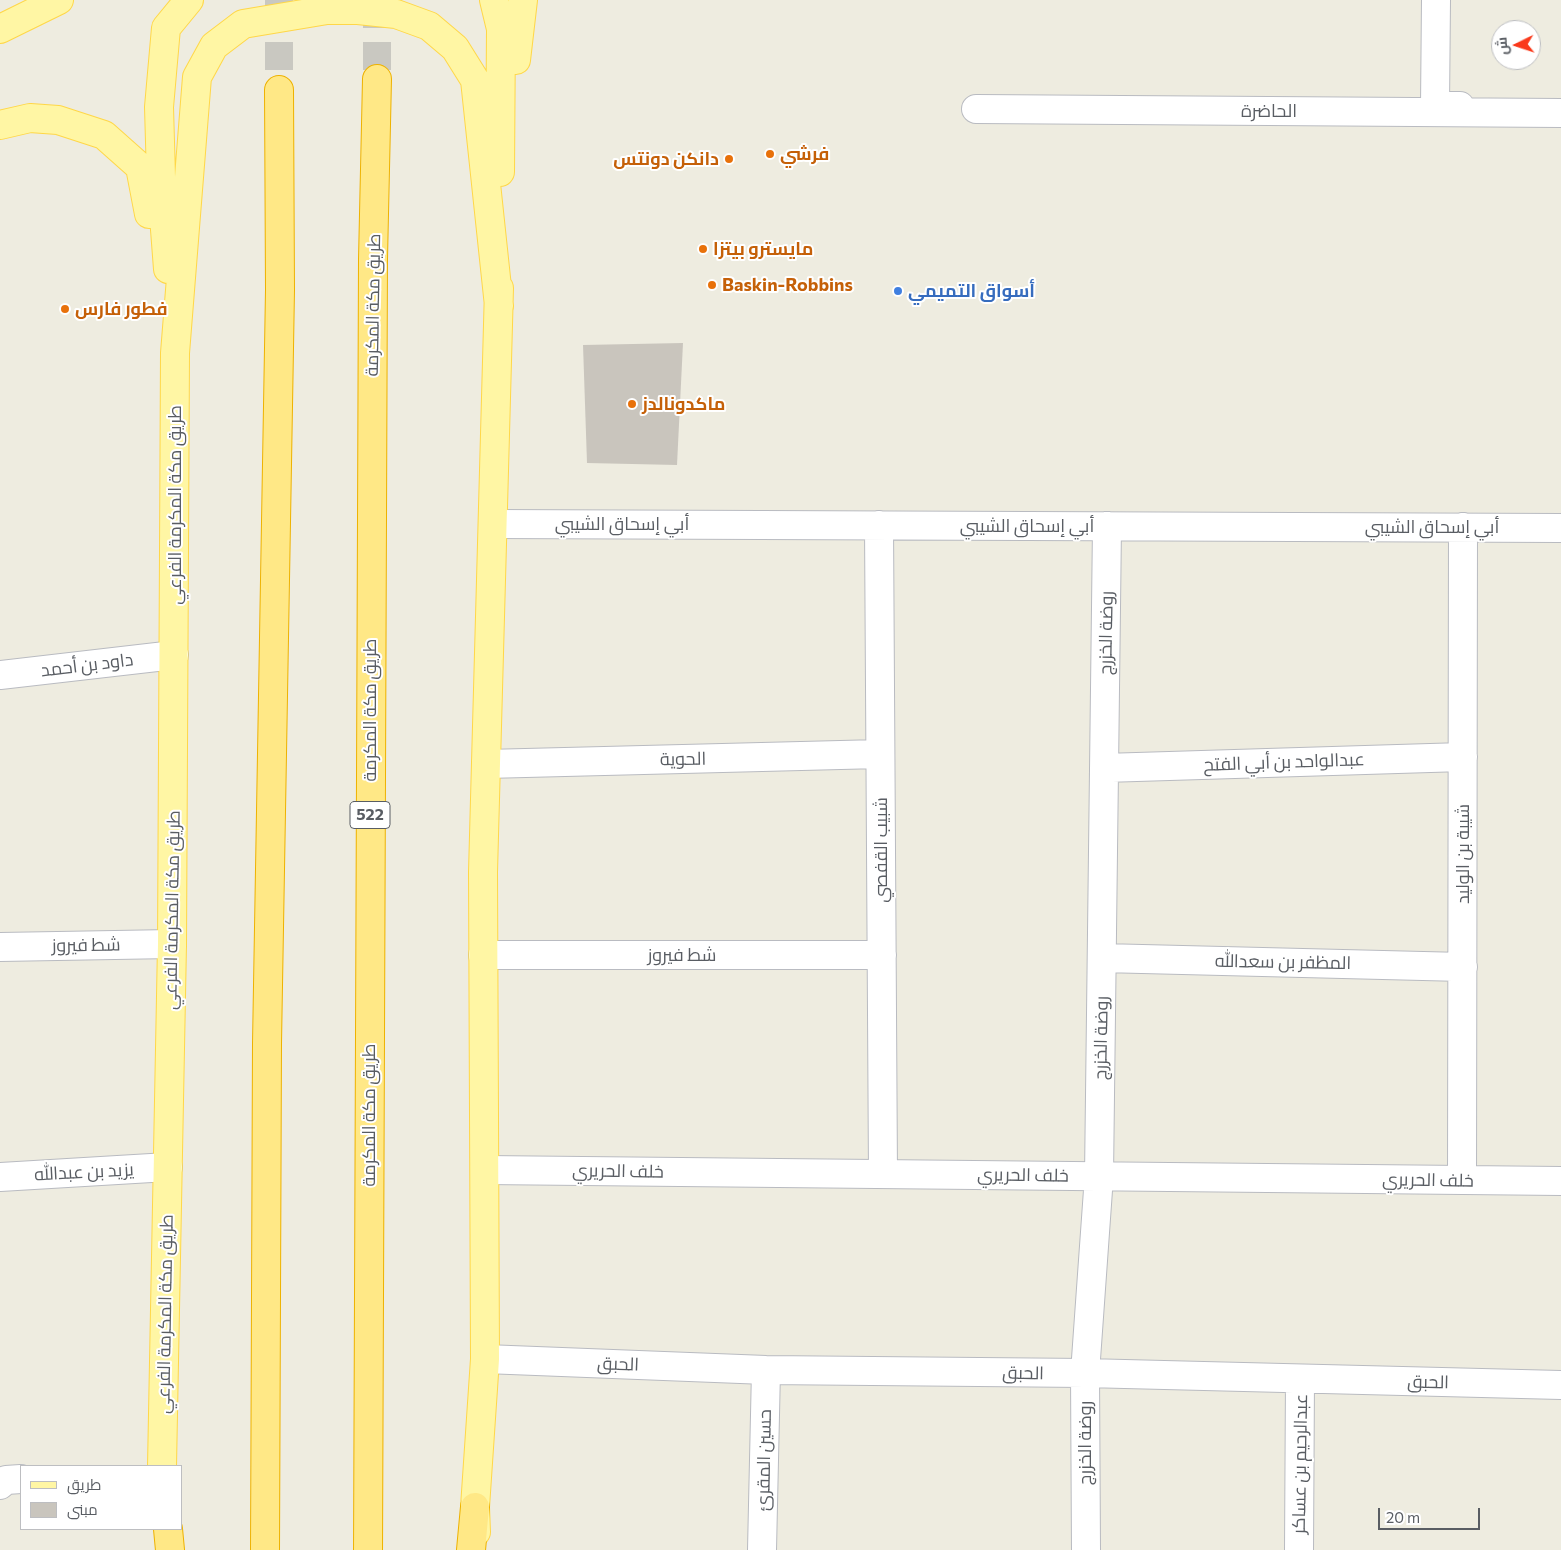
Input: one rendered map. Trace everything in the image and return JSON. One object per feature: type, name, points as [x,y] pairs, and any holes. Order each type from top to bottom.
[{"type":"highway","name":"طريق مكة المكرمة","points":[[368,1550],[372,289],[377,79]]},
{"type":"highway","points":[[265,1550],[267,1043],[280,290],[279,90]]},
{"type":"highway","points":[[471,1550],[475,1507]]},
{"type":"highway","points":[[168,1530],[170,1550]]},
{"type":"main road","points":[[0,28],[59,0]]},
{"type":"main road","points":[[175,353],[161,177],[159,107],[166,28],[189,0]]},
{"type":"main road","points":[[476,1550],[475,1507],[485,1359],[482,872],[499,306],[501,29],[494,0]]},
{"type":"main road","points":[[499,306],[518,40],[523,0]]},
{"type":"main road","points":[[175,353],[197,77],[214,46],[244,24],[327,10],[358,10],[396,14],[429,26],[455,48],[475,80],[499,306]]},
{"type":"main road","points":[[0,125],[30,118],[58,120],[104,136],[140,167],[175,353]]},
{"type":"main road","name":"طريق مكة المكرمة الفرعي","points":[[162,1465],[172,944],[175,353]]},
{"type":"main road","points":[[159,1550],[160,1530]]},
{"type":"street","points":[[1436,0],[1435,106],[1561,111]]},
{"type":"street","name":"الحاضرة","points":[[976,110],[1561,111]]},
{"type":"street","name":"أبي إسحاق الشيبي","points":[[492,524],[1561,528]]},
{"type":"street","name":"شبيب القفصي","points":[[879,525],[883,1174]]},
{"type":"street","name":"روضة الخزرج","points":[[1086,1550],[1086,1373],[1099,1176],[1107,526]]},
{"type":"street","name":"شيبة بن الوليد","points":[[1462,1180],[1463,527]]},
{"type":"street","name":"داود بن أحمد","points":[[0,675],[174,655]]},
{"type":"street","name":"الحوية","points":[[486,764],[880,754]]},
{"type":"street","name":"عبدالواحد بن أبي الفتح","points":[[1104,768],[1463,757]]},
{"type":"street","name":"شط فيروز","points":[[0,947],[172,944]]},
{"type":"street","name":"شط فيروز","points":[[483,955],[882,955]]},
{"type":"street","name":"المظفر بن سعدالله","points":[[1102,958],[1463,967]]},
{"type":"street","name":"يزيد بن عبدالله","points":[[0,1176],[168,1167]]},
{"type":"street","name":"خلف الحريري","points":[[484,1170],[1561,1181]]},
{"type":"street","name":"الحبق","points":[[485,1359],[766,1370],[1086,1373],[1561,1385]]},
{"type":"street","name":"حسين المقرئ","points":[[762,1550],[766,1370]]},
{"type":"street","name":"عبدالرحيم بن عساكر","points":[[1299,1550],[1300,1379]]},
{"type":"street","points":[[0,1485],[6,1480],[20,1479]]},
{"type":"building","name":"ماكدونالدز","points":[[683,343],[677,465],[587,463],[583,345]]},
{"type":"tunnel","points":[[279,0],[279,90]]},
{"type":"tunnel","points":[[377,0],[377,79]]},
{"type":"place","name":"فرشي","points":[[770,154]]},
{"type":"place","name":"دانكن دونتس","points":[[729,159]]},
{"type":"place","name":"مايسترو بيتزا","points":[[703,249]]},
{"type":"place","name":"Baskin-Robbins","points":[[712,285]]},
{"type":"place","name":"أسواق التميمي","points":[[898,291]]},
{"type":"place","name":"فطور فارس","points":[[65,309]]},
{"type":"place","name":"ماكدونالدز","points":[[632,404]]}]
